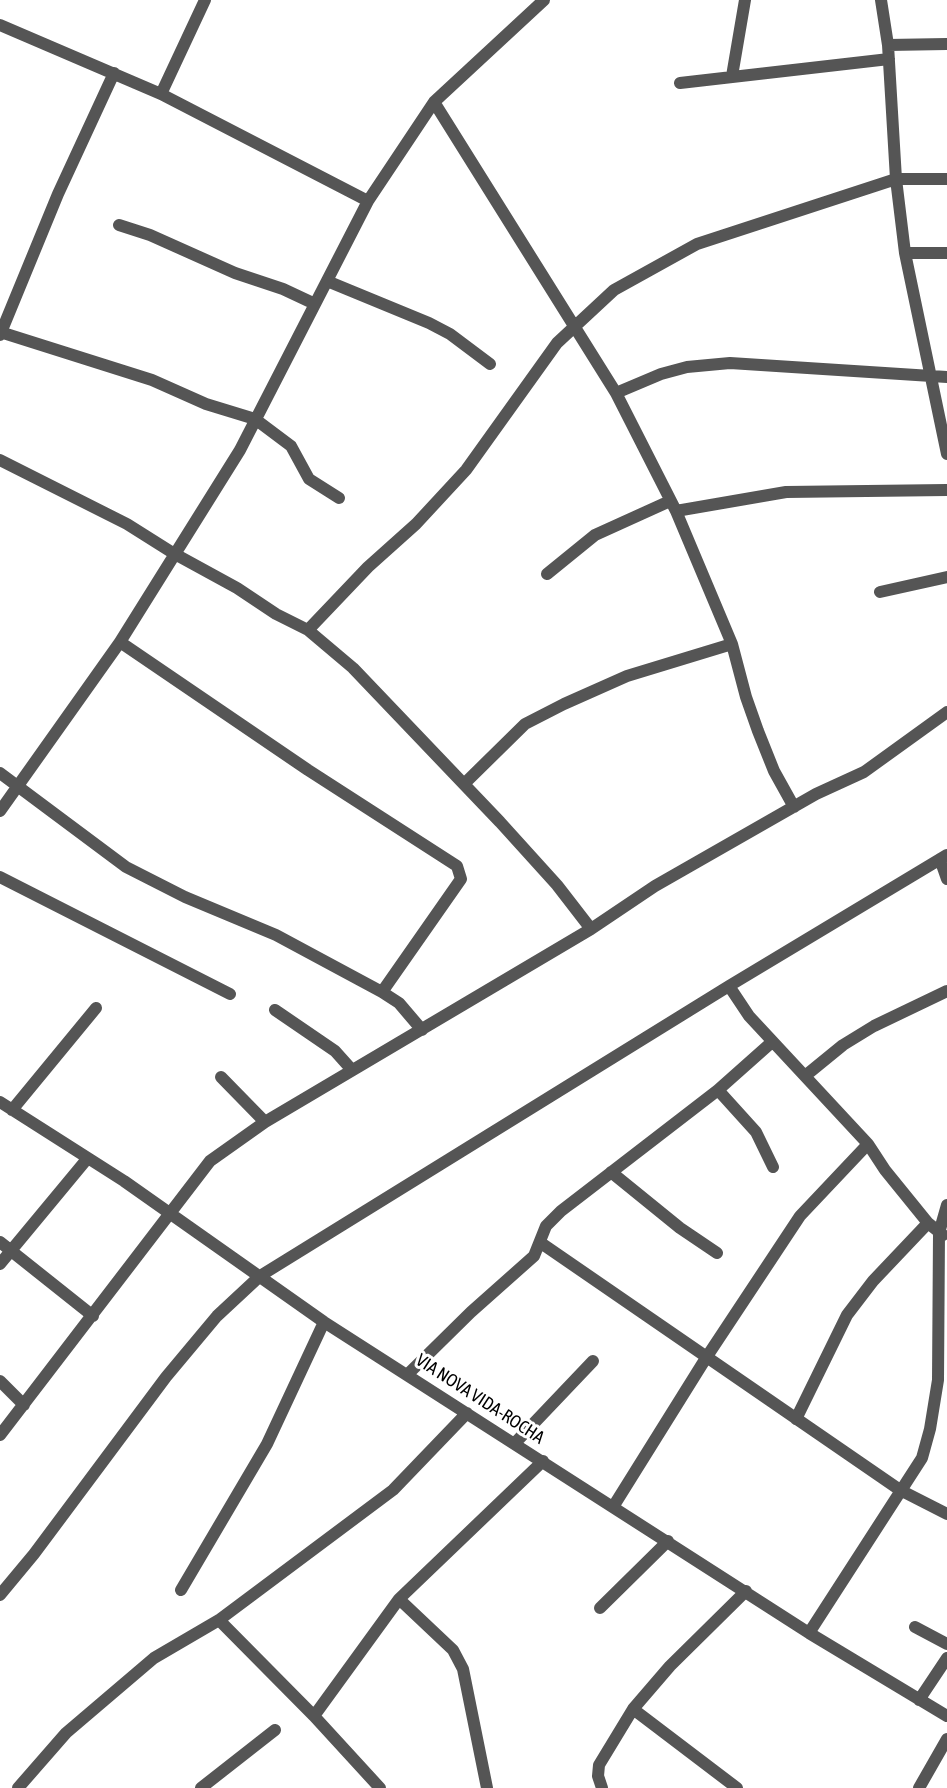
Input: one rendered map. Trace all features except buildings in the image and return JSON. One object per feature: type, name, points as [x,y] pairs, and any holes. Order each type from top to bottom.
[{"type":"street","points":[[161,94],[205,0]]},
{"type":"street","points":[[0,811],[120,642],[173,553],[240,450],[368,201],[434,102],[544,0]]},
{"type":"street","points":[[732,76],[745,0]]},
{"type":"street","points":[[881,0],[888,45],[896,178],[905,253],[947,454]]},
{"type":"street","points":[[0,25],[161,94],[368,201]]},
{"type":"street","points":[[888,45],[947,44]]},
{"type":"street","points":[[680,83],[889,59]]},
{"type":"street","points":[[114,73],[58,194],[0,333],[152,380],[206,404],[255,419],[291,446],[309,478],[339,498]]},
{"type":"street","points":[[434,102],[616,393],[674,506],[732,644],[758,731],[774,771],[794,807]]},
{"type":"street","points":[[308,630],[368,567],[416,524],[466,470],[557,343],[614,290],[697,244],[896,178],[947,179]]},
{"type":"street","points":[[118,225],[150,235],[235,273],[283,289],[315,304]]},
{"type":"street","points":[[905,253],[947,253]]},
{"type":"street","points":[[327,281],[429,323],[450,334],[490,364]]},
{"type":"street","points":[[616,393],[687,367],[730,363],[932,378],[947,377]]},
{"type":"street","points":[[0,460],[127,524],[173,553],[237,588],[276,614],[308,630],[353,668],[464,784],[557,885],[591,929]]},
{"type":"street","points":[[547,574],[595,535],[674,506],[786,492],[947,490]]},
{"type":"street","points":[[880,592],[947,577]]},
{"type":"street","points":[[120,642],[308,770],[457,866],[461,879],[382,992]]},
{"type":"street","points":[[464,784],[525,724],[627,676],[732,644]]},
{"type":"street","points":[[0,1435],[210,1161],[265,1122],[591,929],[655,886],[816,794],[864,772],[915,738],[947,712]]},
{"type":"street","points":[[0,773],[126,867],[169,889],[276,935],[382,992],[399,1003],[422,1030]]},
{"type":"street","points":[[0,1595],[34,1554],[165,1377],[218,1316],[260,1276],[729,986],[944,857],[947,879]]},
{"type":"street","points":[[0,877],[230,994]]},
{"type":"street","points":[[729,986],[749,1016],[868,1144],[885,1170],[928,1223],[943,1235]]},
{"type":"street","points":[[805,1076],[843,1045],[874,1026],[947,991]]},
{"type":"street","points":[[12,1110],[96,1008]]},
{"type":"street","points":[[275,1010],[335,1051],[352,1070]]},
{"type":"street","points":[[408,1374],[471,1312],[526,1265],[541,1244],[546,1226],[611,1172],[718,1090],[772,1041]]},
{"type":"street","points":[[221,1077],[265,1122]]},
{"type":"street","points":[[718,1090],[756,1132],[773,1167]]},
{"type":"street","name":"VIA NOVA VIDA-ROCHA","points":[[0,1102],[170,1213],[324,1323],[408,1374],[809,1633],[947,1716]]},
{"type":"street","points":[[613,1507],[706,1358],[800,1216],[868,1144]]},
{"type":"street","points":[[0,1264],[13,1252],[87,1159]]},
{"type":"street","points":[[611,1172],[680,1228],[717,1253]]},
{"type":"street","points":[[809,1633],[871,1540],[921,1458],[930,1429],[943,1364],[943,1235],[947,1205]]},
{"type":"street","points":[[796,1419],[847,1315],[873,1281],[928,1223]]},
{"type":"street","points":[[0,1242],[93,1316]]},
{"type":"street","points":[[541,1244],[900,1490],[947,1514]]},
{"type":"street","points":[[181,1590],[267,1444],[324,1323]]},
{"type":"street","points":[[515,1443],[593,1361]]},
{"type":"street","points":[[0,1381],[24,1405]]},
{"type":"street","points":[[18,1788],[66,1733],[154,1658],[219,1620],[393,1490],[466,1413]]},
{"type":"street","points":[[314,1716],[399,1599],[543,1461]]},
{"type":"street","points":[[600,1608],[668,1541]]},
{"type":"street","points":[[602,1788],[598,1776],[599,1765],[633,1709],[670,1666],[746,1591]]},
{"type":"street","points":[[399,1599],[453,1650],[463,1669],[487,1788]]},
{"type":"street","points":[[219,1620],[314,1716],[380,1788]]},
{"type":"street","points":[[915,1627],[947,1644]]},
{"type":"street","points":[[919,1700],[947,1658]]},
{"type":"street","points":[[633,1709],[737,1788]]},
{"type":"street","points":[[201,1788],[275,1731]]},
{"type":"street","points":[[919,1788],[947,1739]]}]
